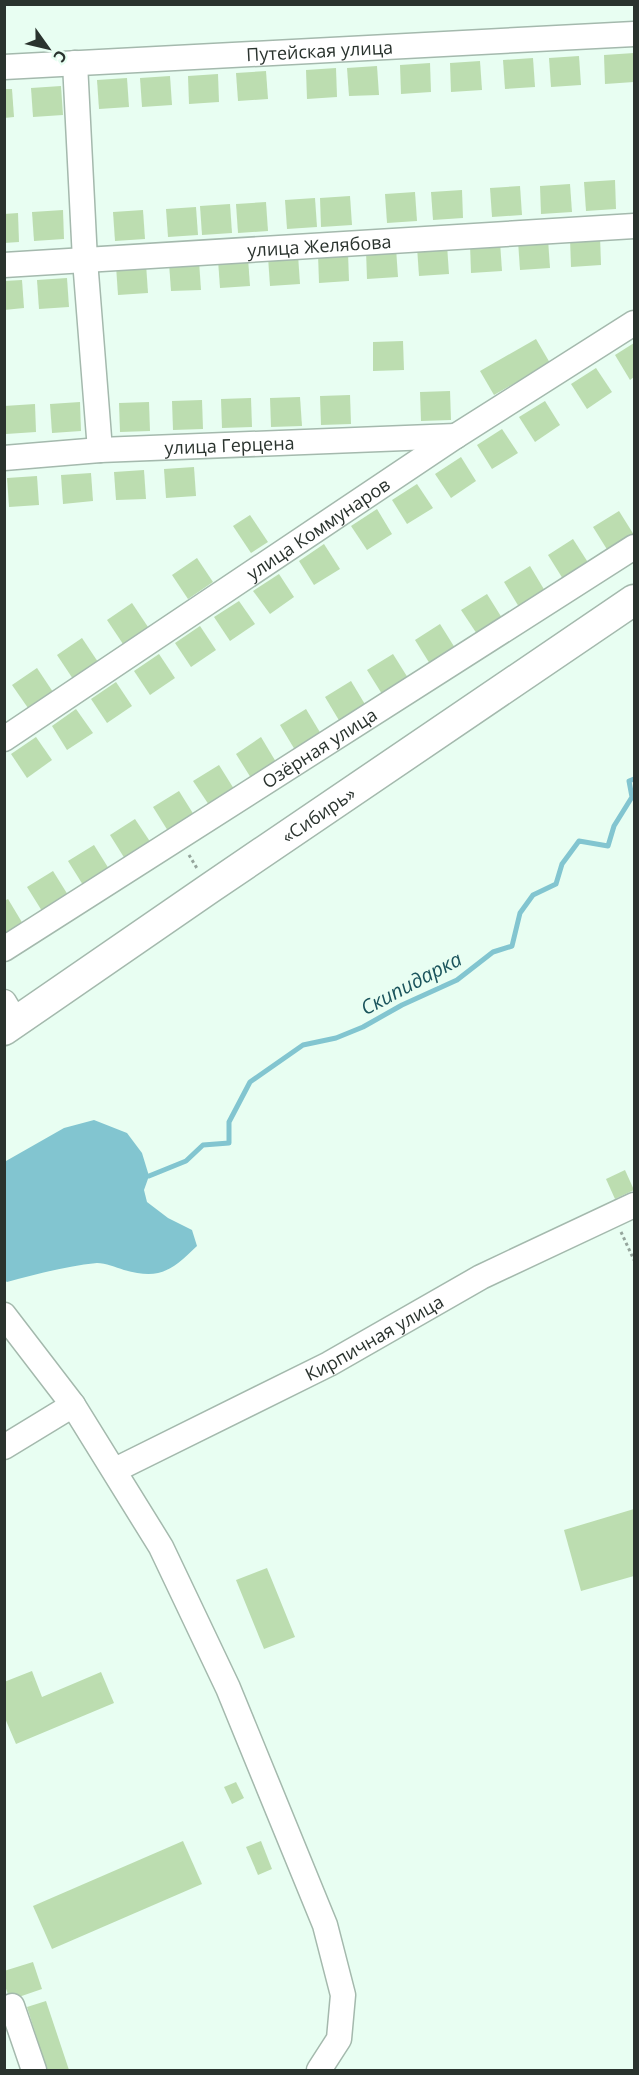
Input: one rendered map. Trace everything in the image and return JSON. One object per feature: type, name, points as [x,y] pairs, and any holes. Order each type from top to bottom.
[{"type":"main road","name":"«Сибирь»","points":[[8,1018],[210,888],[634,600]]},
{"type":"street","name":"Путейская улица","points":[[4,68],[634,34]]},
{"type":"street","points":[[75,63],[85,260],[100,450]]},
{"type":"street","name":"улица Желябова","points":[[4,265],[634,226]]},
{"type":"street","name":"улица Коммунаров","points":[[4,739],[456,436],[634,323]]},
{"type":"street","name":"улица Герцена","points":[[4,458],[100,450],[456,436]]},
{"type":"street","name":"Озёрная улица","points":[[4,949],[634,547]]},
{"type":"street","name":"Кирпичная улица","points":[[115,1470],[329,1364],[481,1277],[624,1210]]},
{"type":"street","points":[[4,1315],[73,1405],[162,1547],[228,1688],[325,1925],[343,1995],[339,2039],[319,2070]]},
{"type":"street","points":[[4,1447],[73,1405]]},
{"type":"street","points":[[12,2006],[34,2070]]},
{"type":"path","points":[[179,838],[210,888]]},
{"type":"path","points":[[624,1210],[634,1260]]},
{"type":"water","points":[[94,1120],[127,1133],[142,1153],[149,1176],[144,1190],[147,1202],[168,1218],[192,1230],[197,1246],[180,1262],[156,1273],[136,1273],[97,1263],[63,1268],[7,1282],[4,1280],[6,1161],[64,1128]]},
{"type":"building","points":[[634,53],[634,82],[605,84],[604,55]]},
{"type":"building","points":[[579,56],[581,85],[551,87],[549,58]]},
{"type":"building","points":[[533,58],[535,87],[505,89],[503,60]]},
{"type":"building","points":[[480,61],[482,90],[451,92],[450,63]]},
{"type":"building","points":[[430,63],[431,92],[401,94],[400,65]]},
{"type":"building","points":[[377,66],[379,95],[349,96],[347,68]]},
{"type":"building","points":[[336,68],[337,97],[307,99],[306,70]]},
{"type":"building","points":[[266,71],[268,99],[238,101],[236,73]]},
{"type":"building","points":[[218,74],[219,102],[189,104],[188,76]]},
{"type":"building","points":[[170,76],[172,105],[142,107],[140,78]]},
{"type":"building","points":[[127,78],[129,107],[99,109],[97,80]]},
{"type":"building","points":[[61,86],[63,115],[33,117],[31,88]]},
{"type":"building","points":[[4,89],[12,89],[14,117],[4,118]]},
{"type":"building","points":[[615,180],[616,209],[586,211],[584,182]]},
{"type":"building","points":[[570,184],[572,212],[541,214],[540,186]]},
{"type":"building","points":[[520,186],[522,215],[492,217],[490,188]]},
{"type":"building","points":[[462,190],[463,218],[433,220],[431,192]]},
{"type":"building","points":[[415,192],[417,221],[387,223],[385,194]]},
{"type":"building","points":[[350,196],[352,225],[321,227],[320,198]]},
{"type":"building","points":[[315,198],[317,227],[287,229],[285,200]]},
{"type":"building","points":[[266,202],[268,231],[238,233],[236,204]]},
{"type":"building","points":[[230,204],[232,233],[202,235],[200,206]]},
{"type":"building","points":[[196,207],[198,235],[168,237],[166,209]]},
{"type":"building","points":[[63,210],[64,239],[34,241],[32,212]]},
{"type":"building","points":[[143,210],[145,239],[115,241],[113,212]]},
{"type":"building","points":[[18,213],[19,242],[4,243],[4,214]]},
{"type":"building","points":[[600,236],[601,265],[571,267],[570,238]]},
{"type":"building","points":[[548,239],[550,268],[520,270],[518,241]]},
{"type":"building","points":[[500,242],[502,271],[471,273],[470,244]]},
{"type":"building","points":[[447,245],[449,274],[419,276],[417,247]]},
{"type":"building","points":[[396,248],[398,277],[367,279],[366,250]]},
{"type":"building","points":[[348,252],[349,281],[319,283],[318,254]]},
{"type":"building","points":[[298,255],[300,284],[270,286],[268,257]]},
{"type":"building","points":[[248,258],[250,286],[220,288],[218,260]]},
{"type":"building","points":[[199,261],[201,290],[171,291],[169,263]]},
{"type":"building","points":[[146,264],[148,293],[118,295],[116,266]]},
{"type":"building","points":[[67,278],[69,307],[39,309],[37,280]]},
{"type":"building","points":[[22,280],[24,308],[4,310],[4,281]]},
{"type":"building","points":[[536,339],[550,363],[494,395],[480,371]]},
{"type":"building","points":[[403,341],[404,370],[373,371],[373,342]]},
{"type":"building","points":[[634,343],[634,377],[630,380],[615,355]]},
{"type":"building","points":[[596,368],[612,392],[587,409],[571,384]]},
{"type":"building","points":[[450,391],[451,420],[421,421],[420,392]]},
{"type":"building","points":[[350,395],[351,424],[321,425],[320,396]]},
{"type":"building","points":[[300,397],[302,426],[271,427],[270,398]]},
{"type":"building","points":[[251,398],[252,427],[222,428],[221,399]]},
{"type":"building","points":[[202,400],[203,429],[173,430],[172,401]]},
{"type":"building","points":[[545,401],[560,425],[535,442],[519,417]]},
{"type":"building","points":[[80,402],[81,431],[52,433],[50,404]]},
{"type":"building","points":[[149,402],[150,431],[120,432],[119,403]]},
{"type":"building","points":[[35,404],[36,432],[6,434],[4,406]]},
{"type":"building","points":[[502,429],[518,453],[492,469],[477,445]]},
{"type":"building","points":[[461,457],[476,481],[451,498],[435,474]]},
{"type":"building","points":[[194,467],[196,496],[166,498],[164,469]]},
{"type":"building","points":[[144,470],[146,499],[116,500],[114,472]]},
{"type":"building","points":[[91,473],[93,501],[63,504],[61,475]]},
{"type":"building","points":[[37,476],[39,505],[9,507],[7,478]]},
{"type":"building","points":[[417,484],[433,508],[407,524],[392,500]]},
{"type":"building","points":[[377,509],[392,534],[367,550],[351,526]]},
{"type":"building","points":[[619,511],[634,535],[608,551],[593,527]]},
{"type":"building","points":[[250,515],[268,542],[251,553],[233,526]]},
{"type":"building","points":[[573,539],[589,564],[563,579],[548,555]]},
{"type":"building","points":[[324,544],[340,569],[314,585],[299,561]]},
{"type":"building","points":[[197,558],[213,582],[188,599],[172,575]]},
{"type":"building","points":[[530,566],[545,591],[519,607],[504,582]]},
{"type":"building","points":[[279,574],[294,597],[270,614],[253,591]]},
{"type":"building","points":[[487,594],[502,618],[477,634],[461,610]]},
{"type":"building","points":[[239,601],[255,624],[230,641],[214,617]]},
{"type":"building","points":[[132,603],[148,627],[123,644],[107,620]]},
{"type":"building","points":[[440,624],[455,648],[430,664],[415,640]]},
{"type":"building","points":[[200,626],[216,650],[191,667],[175,643]]},
{"type":"building","points":[[82,638],[98,662],[73,679],[57,655]]},
{"type":"building","points":[[159,654],[175,678],[150,695],[134,671]]},
{"type":"building","points":[[393,654],[408,678],[382,694],[367,670]]},
{"type":"building","points":[[37,668],[53,692],[28,708],[12,685]]},
{"type":"building","points":[[351,681],[366,706],[340,722],[325,697]]},
{"type":"building","points":[[116,682],[132,706],[107,723],[91,699]]},
{"type":"building","points":[[76,709],[93,733],[67,750],[52,726]]},
{"type":"building","points":[[306,709],[321,734],[295,750],[280,725]]},
{"type":"building","points":[[36,737],[52,760],[27,778],[11,754]]},
{"type":"building","points":[[261,737],[276,762],[251,778],[236,754]]},
{"type":"building","points":[[219,765],[234,789],[209,805],[193,781]]},
{"type":"building","points":[[179,791],[194,815],[168,831],[153,807]]},
{"type":"building","points":[[135,819],[151,843],[125,859],[110,835]]},
{"type":"building","points":[[94,845],[109,869],[83,885],[68,861]]},
{"type":"building","points":[[53,871],[68,895],[42,911],[27,887]]},
{"type":"building","points":[[8,899],[23,924],[4,935],[4,901]]},
{"type":"building","points":[[625,1170],[634,1190],[615,1199],[606,1179]]},
{"type":"building","points":[[634,1509],[634,1576],[581,1591],[564,1530]]},
{"type":"building","points":[[267,1568],[295,1637],[264,1649],[236,1580]]},
{"type":"building","points":[[32,1671],[42,1697],[101,1672],[114,1703],[16,1744],[4,1716],[4,1682]]},
{"type":"building","points":[[236,1782],[244,1798],[232,1804],[224,1787]]},
{"type":"building","points":[[183,1841],[202,1884],[52,1949],[33,1906]]},
{"type":"building","points":[[261,1841],[272,1869],[258,1875],[246,1847]]},
{"type":"building","points":[[33,1962],[42,1989],[10,2000],[4,1983],[4,1971]]},
{"type":"building","points":[[46,2001],[69,2070],[47,2070],[27,2007]]},
{"type":"waterway","name":"Скипидарка","points":[[149,1176],[186,1161],[203,1145],[229,1143],[229,1122],[250,1082],[303,1045],[336,1038],[363,1027],[402,1005],[457,980],[493,952],[512,946],[520,913],[533,895],[556,884],[562,864],[579,841],[608,846],[614,826],[632,797],[629,781],[634,779]]}]
